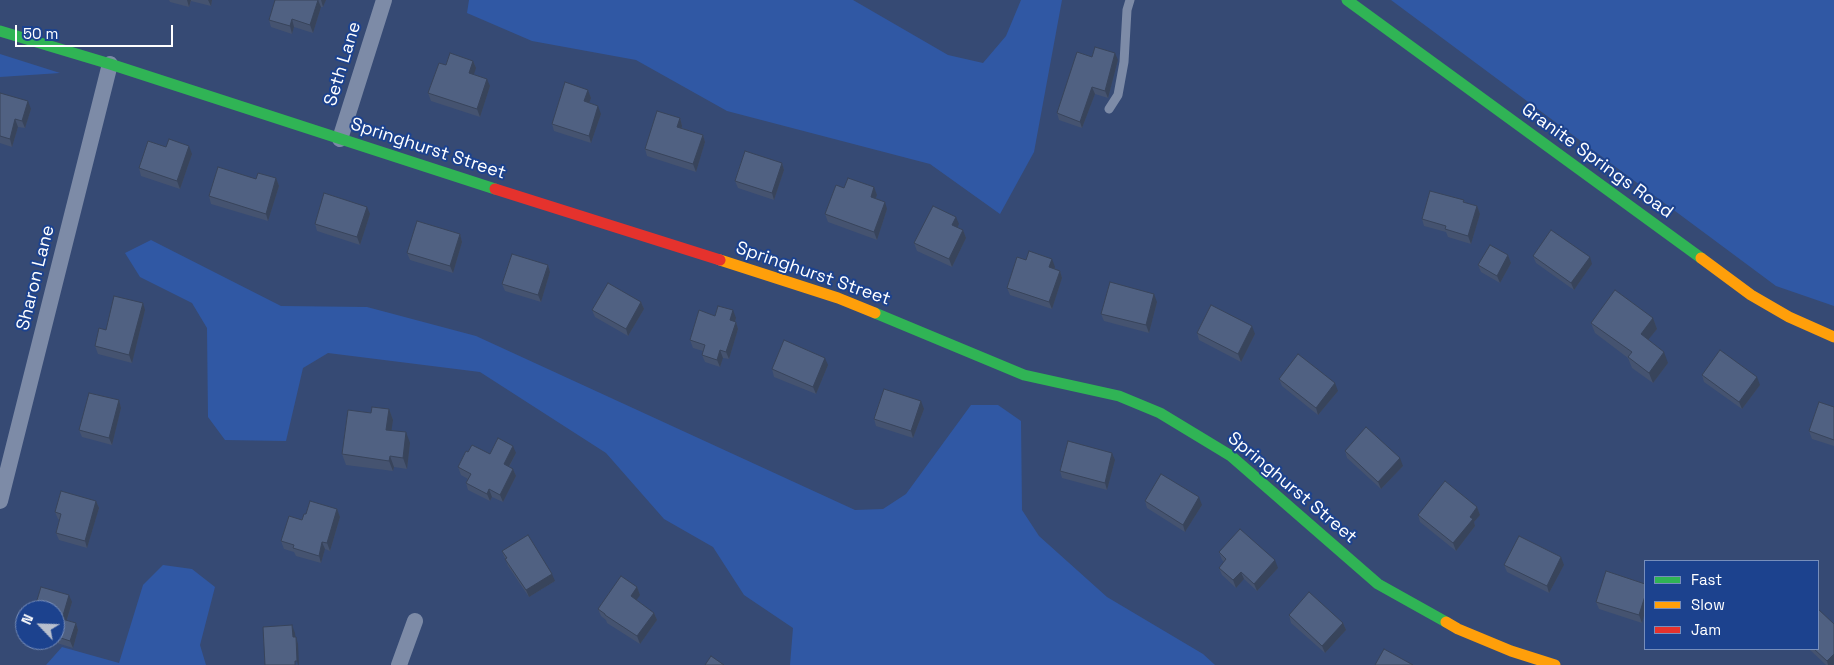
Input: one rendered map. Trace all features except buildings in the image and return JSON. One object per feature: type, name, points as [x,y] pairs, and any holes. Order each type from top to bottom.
[{"type":"street","name":"Seth Lane","points":[[340,139],[384,0]]},
{"type":"street","name":"Granite Springs Road","points":[[1348,0],[1752,295],[1789,317],[1834,337]]},
{"type":"street","name":"Springhurst Street","points":[[0,31],[110,64],[838,298],[1024,375],[1120,396],[1160,413],[1231,456],[1378,584],[1458,629],[1511,651],[1555,665]]},
{"type":"street","name":"Sharon Lane","points":[[0,501],[110,64]]},
{"type":"street","points":[[399,665],[415,621]]},
{"type":"lane","points":[[1108,109],[1118,95],[1124,62],[1130,0]]},
{"type":"shaded area","points":[[469,0],[853,0],[948,55],[983,63],[1006,36],[1021,0],[1062,0],[1034,152],[1000,214],[930,164],[727,111],[636,60],[532,41],[467,13]]},
{"type":"shaded area","points":[[1391,0],[1834,0],[1834,306],[1776,286]]},
{"type":"shaded area","points":[[0,54],[60,73],[0,77]]},
{"type":"shaded area","points":[[151,240],[281,306],[367,307],[476,336],[855,510],[883,509],[906,494],[971,405],[998,405],[1021,421],[1022,510],[1039,536],[1107,597],[1203,654],[1215,665],[790,665],[793,628],[744,595],[713,547],[664,519],[606,453],[480,372],[328,353],[303,368],[286,441],[225,440],[208,417],[207,328],[192,303],[140,277],[125,253]]},
{"type":"shaded area","points":[[163,565],[192,569],[215,587],[200,645],[206,665],[46,665],[59,650],[65,650],[65,648],[119,663],[143,585]]},
{"type":"traffic: fast","points":[[1347,0],[1701,258]]},
{"type":"traffic: fast","points":[[0,31],[110,64],[495,189]]},
{"type":"traffic: fast","points":[[875,313],[1024,375],[1119,396],[1160,413],[1231,456],[1378,584],[1446,622]]},
{"type":"traffic: slow","points":[[1701,258],[1751,295],[1789,317],[1834,337]]},
{"type":"traffic: slow","points":[[720,260],[838,298],[875,313]]},
{"type":"traffic: slow","points":[[1446,622],[1458,629],[1511,651],[1555,665]]},
{"type":"traffic: jam","points":[[495,189],[720,260]]}]
